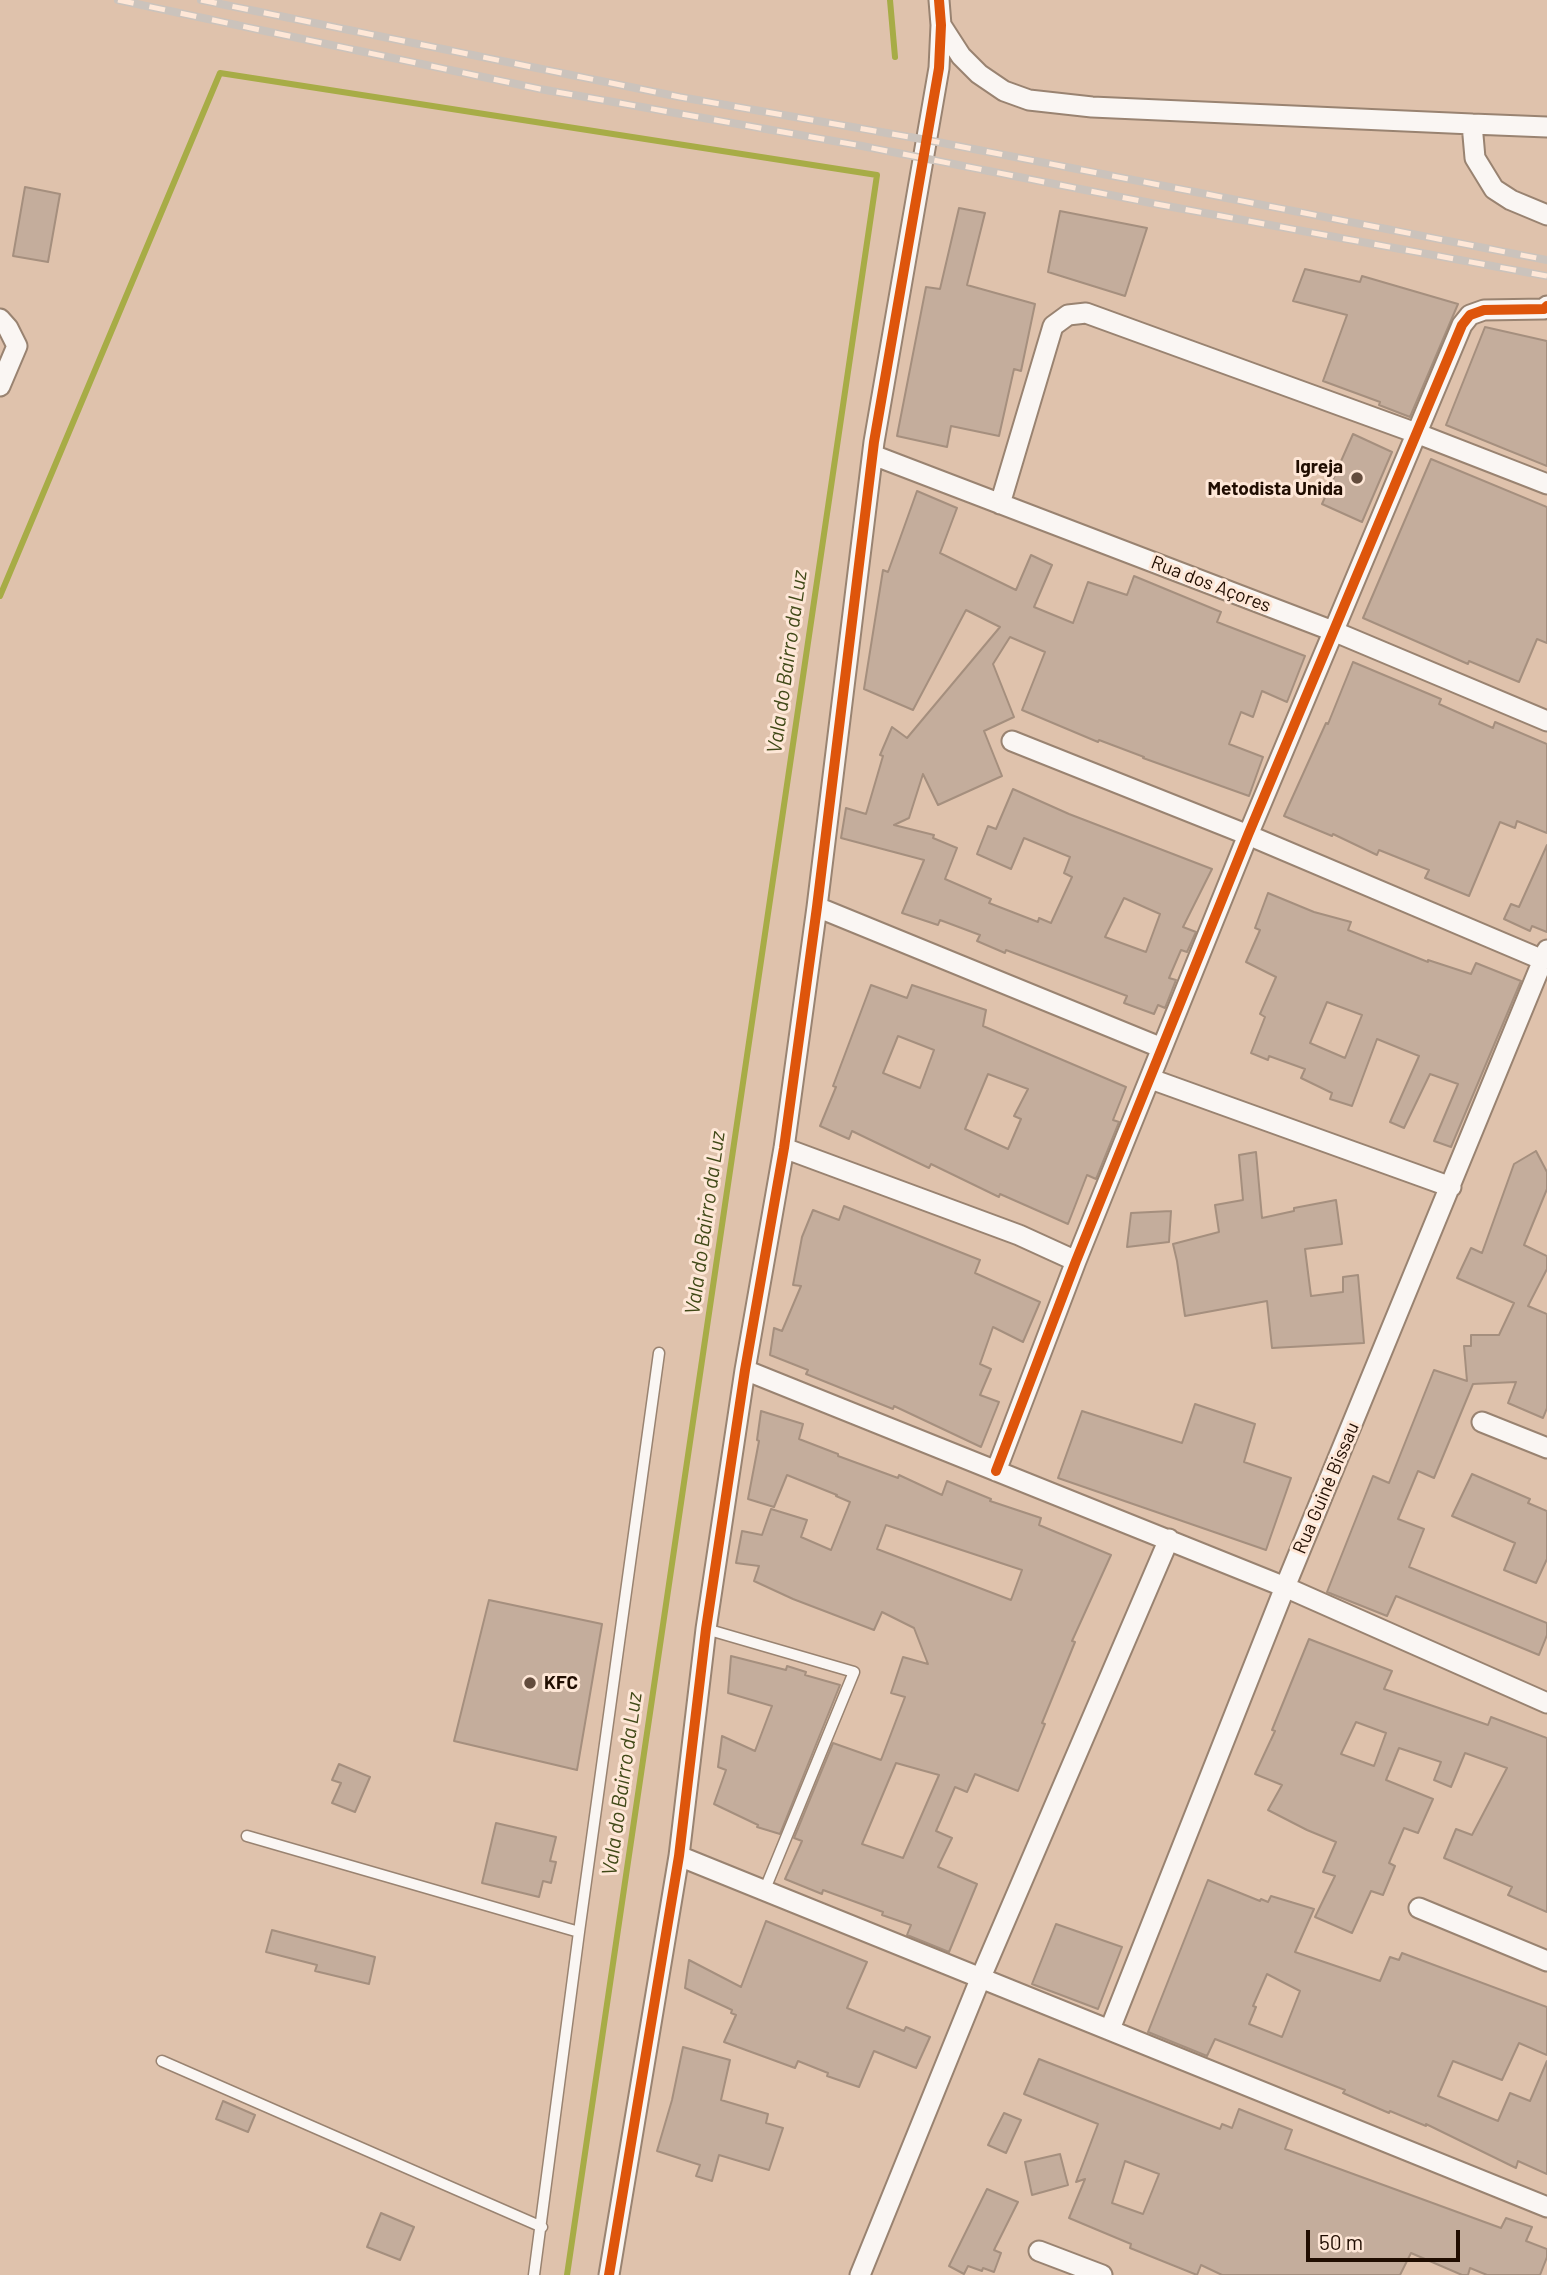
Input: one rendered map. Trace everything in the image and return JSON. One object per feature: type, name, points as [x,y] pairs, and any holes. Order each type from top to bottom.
[{"type":"street","points":[[609,2275],[679,1856],[706,1629],[745,1370],[784,1148],[873,455],[939,68],[939,0]]},
{"type":"street","points":[[941,25],[961,57],[979,74],[1004,90],[1029,100],[1092,107],[1547,127]]},
{"type":"street","points":[[1472,124],[1475,158],[1494,189],[1511,200],[1547,215]]},
{"type":"street","points":[[996,1471],[1076,1261],[1248,835],[1462,325],[1470,315],[1484,310],[1544,309],[1547,306]]},
{"type":"street","points":[[1000,504],[1053,326],[1068,315],[1086,313],[1416,433],[1547,484]]},
{"type":"street","points":[[0,319],[17,346],[0,386]]},
{"type":"street","name":"Rua dos Açores","points":[[873,455],[1333,631],[1547,721]]},
{"type":"street","points":[[1012,741],[1545,955]]},
{"type":"street","points":[[817,907],[1162,1048]]},
{"type":"street","name":"Rua Guiné Bissau","points":[[1110,2028],[1285,1587],[1545,955]]},
{"type":"street","points":[[1151,1079],[1451,1187]]},
{"type":"street","points":[[784,1148],[1019,1235],[1076,1261]]},
{"type":"street","points":[[745,1370],[1285,1587],[1547,1703]]},
{"type":"street","points":[[1482,1422],[1547,1448]]},
{"type":"street","points":[[860,2275],[981,1977],[1169,1539]]},
{"type":"street","points":[[679,1856],[1110,2028],[1547,2207]]},
{"type":"street","points":[[1419,1908],[1547,1961]]},
{"type":"street","points":[[1039,2251],[1102,2275]]},
{"type":"lane","points":[[534,2275],[659,1353]]},
{"type":"lane","points":[[706,1629],[854,1672],[765,1889]]},
{"type":"lane","points":[[247,1836],[579,1932]]},
{"type":"lane","points":[[162,2061],[542,2227]]},
{"type":"building","points":[[25,187],[60,194],[48,262],[13,256]]},
{"type":"building","points":[[959,208],[985,213],[967,285],[1035,304],[1021,371],[1014,369],[999,436],[951,426],[947,447],[897,436],[926,287],[940,289]]},
{"type":"building","points":[[1060,211],[1147,228],[1125,296],[1048,272]]},
{"type":"building","points":[[1305,269],[1360,282],[1362,276],[1458,304],[1410,417],[1379,405],[1380,402],[1323,381],[1347,315],[1293,301]]},
{"type":"building","points":[[1485,327],[1547,341],[1547,466],[1446,425]]},
{"type":"building","name":"Igreja Metodista Unida","points":[[1353,434],[1392,452],[1362,522],[1322,504]]},
{"type":"building","points":[[1431,459],[1547,507],[1547,643],[1537,639],[1519,682],[1469,661],[1468,664],[1363,618]]},
{"type":"building","points":[[917,491],[957,508],[940,553],[1016,590],[1031,555],[1052,565],[1034,607],[1073,623],[1088,582],[1127,595],[1134,576],[1221,612],[1217,622],[1305,656],[1287,702],[1262,691],[1253,717],[1241,712],[1229,744],[1263,757],[1249,796],[1099,740],[1098,742],[1022,710],[1045,652],[1010,637],[993,664],[1014,717],[984,731],[1002,776],[938,805],[923,774],[909,818],[894,825],[934,835],[933,838],[957,848],[945,879],[991,899],[989,903],[1038,922],[1039,918],[1051,923],[1072,877],[1064,873],[1070,857],[1024,838],[1011,869],[977,854],[988,826],[996,829],[1013,789],[1069,814],[1212,869],[1183,927],[1196,932],[1187,952],[1181,950],[1169,978],[1176,980],[1165,1008],[1158,1005],[1154,1014],[1124,1003],[1127,996],[977,941],[980,935],[940,920],[938,925],[902,913],[924,860],[841,838],[846,808],[866,814],[883,756],[880,755],[892,727],[907,738],[1000,627],[966,610],[913,710],[864,689],[883,570],[888,572]],"holes":[[[1124,898],[1160,914],[1146,952],[1105,937]]]},
{"type":"building","points":[[1353,662],[1441,699],[1439,704],[1493,728],[1495,722],[1547,744],[1547,833],[1517,821],[1515,828],[1500,822],[1469,896],[1425,878],[1429,870],[1379,850],[1377,855],[1333,834],[1332,836],[1284,816],[1326,723],[1328,724]]},
{"type":"building","points":[[1547,845],[1547,932],[1532,926],[1530,931],[1504,919],[1511,904],[1519,907]]},
{"type":"building","points":[[1268,893],[1314,912],[1351,922],[1348,930],[1428,962],[1471,974],[1476,963],[1521,981],[1451,1147],[1434,1141],[1458,1084],[1430,1074],[1404,1128],[1390,1122],[1419,1056],[1377,1039],[1352,1106],[1330,1099],[1332,1093],[1301,1078],[1305,1069],[1269,1056],[1268,1060],[1251,1053],[1265,1017],[1260,1014],[1276,977],[1246,962],[1260,930],[1255,928]],"holes":[[[1327,1002],[1362,1015],[1345,1058],[1310,1043]]]},
{"type":"building","points":[[871,985],[907,998],[912,985],[986,1010],[983,1026],[1126,1087],[1113,1120],[1119,1122],[1096,1179],[1087,1175],[1068,1224],[1000,1194],[999,1197],[931,1164],[929,1168],[852,1131],[849,1139],[820,1126],[836,1087],[833,1086]],"holes":[[[898,1036],[934,1050],[920,1088],[883,1073]],[[988,1074],[1028,1089],[1014,1116],[1021,1119],[1008,1149],[965,1129]]]},
{"type":"building","points":[[1536,1151],[1547,1172],[1547,1189],[1524,1245],[1547,1256],[1547,1269],[1528,1306],[1547,1314],[1547,1408],[1543,1418],[1508,1403],[1516,1382],[1473,1384],[1434,1478],[1418,1471],[1398,1519],[1424,1529],[1409,1567],[1547,1623],[1547,1635],[1539,1655],[1396,1596],[1387,1616],[1327,1592],[1373,1476],[1389,1483],[1434,1370],[1467,1381],[1464,1346],[1471,1346],[1471,1335],[1499,1335],[1514,1303],[1457,1278],[1471,1248],[1482,1253],[1514,1164]]},
{"type":"building","points":[[1256,1152],[1262,1218],[1294,1211],[1294,1208],[1336,1200],[1342,1244],[1305,1249],[1311,1296],[1343,1292],[1343,1277],[1358,1275],[1364,1343],[1272,1348],[1267,1301],[1185,1316],[1173,1244],[1219,1232],[1215,1205],[1243,1200],[1239,1155]]},
{"type":"building","points":[[844,1206],[980,1260],[975,1273],[1040,1302],[1023,1342],[993,1327],[980,1364],[991,1369],[980,1395],[999,1402],[981,1447],[894,1406],[893,1409],[806,1374],[808,1370],[770,1355],[774,1328],[782,1331],[801,1286],[793,1285],[802,1237],[813,1210],[839,1220]]},
{"type":"building","points":[[1171,1211],[1169,1242],[1127,1247],[1131,1213]]},
{"type":"building","points":[[1195,1404],[1255,1424],[1244,1462],[1291,1478],[1266,1550],[1058,1478],[1082,1411],[1182,1443]]},
{"type":"building","points":[[761,1411],[803,1424],[799,1439],[838,1456],[898,1478],[899,1475],[942,1495],[947,1481],[991,1499],[990,1501],[1041,1518],[1039,1525],[1111,1555],[1072,1641],[1075,1642],[1018,1791],[975,1774],[967,1792],[955,1787],[936,1831],[952,1838],[938,1867],[977,1884],[949,1952],[907,1935],[911,1925],[882,1915],[883,1912],[823,1890],[822,1894],[785,1879],[802,1841],[794,1838],[833,1743],[881,1760],[905,1697],[891,1693],[903,1657],[928,1664],[914,1628],[882,1612],[874,1630],[754,1581],[759,1566],[736,1563],[742,1531],[762,1535],[771,1509],[807,1520],[801,1537],[831,1550],[850,1502],[787,1475],[774,1507],[748,1499],[759,1441]],"holes":[[[886,1525],[1022,1570],[1011,1600],[877,1549]],[[896,1763],[939,1775],[903,1858],[862,1844]]]},
{"type":"building","points":[[1472,1474],[1530,1499],[1528,1503],[1547,1511],[1547,1559],[1536,1583],[1504,1570],[1515,1543],[1452,1516]]},
{"type":"building","name":"KFC","points":[[489,1600],[602,1624],[577,1770],[454,1741]]},
{"type":"building","points":[[1309,1639],[1392,1671],[1384,1689],[1488,1725],[1491,1717],[1547,1738],[1547,1912],[1508,1895],[1512,1887],[1444,1858],[1456,1829],[1472,1835],[1507,1768],[1465,1753],[1451,1787],[1434,1780],[1441,1762],[1399,1748],[1386,1780],[1433,1799],[1418,1833],[1404,1828],[1389,1863],[1395,1866],[1383,1895],[1371,1891],[1352,1933],[1315,1917],[1335,1876],[1323,1872],[1336,1842],[1268,1810],[1282,1785],[1255,1774],[1275,1731],[1272,1730]],"holes":[[[1356,1722],[1386,1733],[1374,1766],[1341,1754]]]},
{"type":"building","points":[[731,1656],[786,1670],[787,1666],[806,1672],[805,1675],[840,1685],[780,1834],[757,1827],[758,1825],[714,1804],[726,1770],[718,1767],[722,1736],[755,1751],[772,1706],[728,1693]]},
{"type":"building","points":[[339,1764],[370,1777],[355,1812],[332,1803],[341,1783],[332,1780]]},
{"type":"building","points":[[496,1823],[556,1837],[550,1861],[556,1862],[551,1883],[543,1881],[539,1897],[482,1883]]},
{"type":"building","points":[[1208,1880],[1260,1901],[1261,1899],[1268,1902],[1271,1896],[1314,1909],[1295,1952],[1380,1981],[1390,1957],[1399,1960],[1402,1953],[1547,2007],[1547,2055],[1519,2043],[1502,2080],[1453,2061],[1438,2096],[1498,2121],[1510,2093],[1530,2101],[1547,2061],[1547,2174],[1518,2161],[1516,2168],[1426,2124],[1390,2111],[1389,2113],[1343,2093],[1345,2090],[1215,2039],[1207,2056],[1148,2032]],"holes":[[[1267,1974],[1300,1991],[1282,2037],[1249,2024],[1256,2007],[1253,2006]]]},
{"type":"building","points":[[766,1921],[867,1962],[847,2008],[904,2031],[906,2027],[930,2037],[916,2068],[874,2051],[859,2087],[827,2076],[828,2073],[798,2061],[795,2068],[724,2042],[736,2015],[731,2013],[732,2010],[685,1988],[689,1960],[741,1987]]},
{"type":"building","points":[[1056,1924],[1122,1947],[1098,2009],[1032,1984]]},
{"type":"building","points":[[272,1930],[375,1957],[369,1984],[315,1971],[317,1965],[266,1952]]},
{"type":"building","points":[[683,2047],[730,2060],[721,2100],[768,2114],[766,2123],[783,2128],[769,2170],[719,2155],[712,2181],[696,2176],[700,2165],[657,2151],[672,2100]]},
{"type":"building","points":[[1039,2059],[1220,2129],[1222,2124],[1232,2128],[1239,2109],[1292,2130],[1285,2149],[1501,2228],[1506,2218],[1532,2227],[1526,2241],[1547,2249],[1547,2257],[1540,2275],[1487,2275],[1470,2268],[1468,2275],[1462,2275],[1411,2253],[1400,2275],[1222,2275],[1201,2265],[1197,2275],[1130,2248],[1131,2244],[1069,2218],[1085,2179],[1076,2182],[1098,2124],[1024,2094]],"holes":[[[1125,2161],[1159,2174],[1143,2214],[1112,2203]]]},
{"type":"building","points":[[223,2101],[255,2115],[248,2132],[216,2119]]},
{"type":"building","points":[[1004,2113],[1021,2120],[1006,2153],[988,2145]]},
{"type":"building","points":[[1060,2154],[1068,2185],[1032,2195],[1025,2162]]},
{"type":"building","points":[[987,2189],[1018,2202],[994,2250],[1001,2253],[994,2272],[968,2266],[964,2274],[949,2266]]},
{"type":"building","points":[[381,2213],[414,2227],[400,2260],[367,2247]]},
{"type":"waterway","points":[[890,0],[895,57]]},
{"type":"waterway","name":"Vala do Bairro da Luz","points":[[0,596],[220,73],[877,175],[567,2275]]},
{"type":"railway","points":[[118,0],[540,89],[862,146],[1156,204],[1547,276]]},
{"type":"railway","points":[[201,0],[680,97],[927,140],[1547,260]]},
{"type":"cycle path","points":[[609,2275],[679,1856],[706,1629],[745,1370],[784,1148],[817,907],[874,442],[939,68],[939,0]]},
{"type":"cycle path","points":[[996,1471],[1076,1261],[1248,835],[1462,325],[1470,315],[1484,310],[1544,309],[1547,306]]},
{"type":"place","name":"Igreja Metodista Unida","points":[[1357,478]]},
{"type":"place","name":"KFC","points":[[530,1683]]}]
